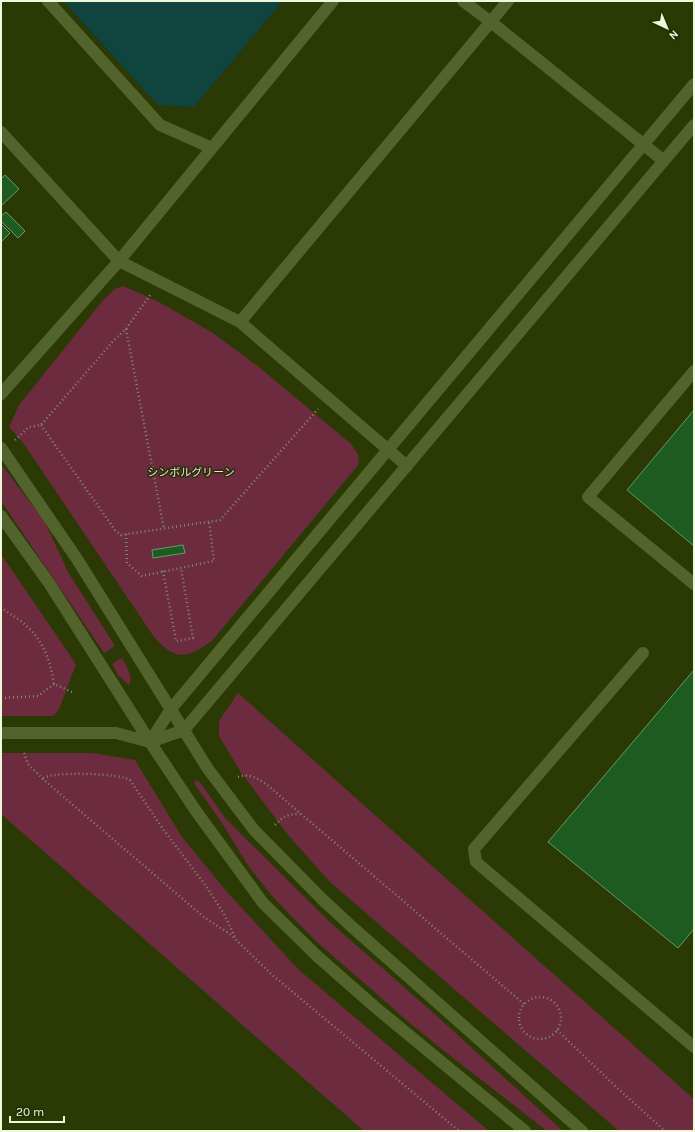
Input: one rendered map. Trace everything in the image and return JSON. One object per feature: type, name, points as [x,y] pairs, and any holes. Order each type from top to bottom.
[{"type":"street","points":[[48,1],[160,125],[212,148]]},
{"type":"street","points":[[1,394],[118,261],[333,1]]},
{"type":"street","points":[[463,1],[664,162]]},
{"type":"street","points":[[240,322],[508,1]]},
{"type":"street","points":[[150,742],[171,709],[694,84]]},
{"type":"street","points":[[1,733],[116,733],[150,742],[184,730],[694,125]]},
{"type":"street","points":[[1,132],[118,261],[240,322],[407,466]]},
{"type":"street","points":[[694,371],[588,497],[694,584]]},
{"type":"street","points":[[1,448],[77,559],[208,770],[254,830],[323,900],[582,1131]]},
{"type":"street","points":[[1,516],[49,583],[150,742],[196,811],[264,903],[317,956],[369,1002],[525,1131]]},
{"type":"street","points":[[643,653],[474,849],[476,862],[489,874],[694,1047]]},
{"type":"path","points":[[15,440],[29,428],[41,425],[115,339],[126,329],[159,282]]},
{"type":"path","points":[[126,329],[164,529]]},
{"type":"path","points":[[41,425],[115,530],[121,535],[220,520],[328,398]]},
{"type":"path","points":[[126,534],[127,564],[142,576],[214,561],[209,521]]},
{"type":"path","points":[[163,571],[176,641],[193,638],[182,568]]},
{"type":"path","points":[[1,607],[22,622],[36,637],[46,652],[51,666],[54,684]]},
{"type":"path","points":[[54,684],[72,692]]},
{"type":"path","points":[[1,698],[38,696],[54,684]]},
{"type":"path","points":[[24,753],[28,764],[43,778],[205,918],[230,934],[270,973],[459,1131]]},
{"type":"path","points":[[43,778],[55,774],[84,774],[125,777],[130,780],[163,829],[206,886],[224,914],[238,942]]},
{"type":"path","points":[[238,776],[244,775],[254,777],[266,784],[524,1004]]},
{"type":"path","points":[[275,825],[281,818],[289,814],[300,814]]},
{"type":"path","points":[[536,997],[550,999],[556,1004],[561,1017],[557,1030],[546,1038],[532,1038],[526,1034],[519,1023],[520,1010],[530,999],[536,997]]},
{"type":"path","points":[[557,1030],[614,1085],[665,1131]]},
{"type":"shaded area","points":[[1,1],[63,1],[158,105],[194,107],[283,1],[694,1],[694,1131],[1,1131]]},
{"type":"green space","name":"シンボルグリーン","points":[[123,286],[157,301],[213,333],[260,368],[351,444],[358,454],[359,464],[212,641],[188,654],[175,654],[161,645],[154,637],[24,444],[9,427],[19,405],[104,299],[115,289]]},
{"type":"green space","points":[[1,464],[45,522],[68,572],[115,646],[104,653],[1,501]]},
{"type":"green space","points":[[1,554],[76,664],[60,707],[54,716],[1,716]]},
{"type":"green space","points":[[122,658],[131,678],[129,685],[118,675],[112,664]]},
{"type":"green space","points":[[238,693],[694,1099],[694,1131],[619,1131],[331,883],[288,835],[240,771],[219,736],[219,721]]},
{"type":"green space","points":[[1,753],[92,753],[135,760],[182,837],[228,893],[299,970],[489,1131],[364,1131],[1,814]]},
{"type":"green space","points":[[197,780],[225,818],[331,923],[437,1016],[563,1131],[547,1131],[411,1024],[317,942],[272,896],[249,867],[220,820],[196,786],[194,782]]},
{"type":"water","points":[[63,1],[283,1],[194,107],[158,105]]},
{"type":"building","points":[[5,175],[19,189],[1,206],[1,179]]},
{"type":"building","points":[[6,212],[25,231],[18,238],[1,221],[1,216]]},
{"type":"building","points":[[1,224],[10,233],[2,241],[1,240]]},
{"type":"building","points":[[694,410],[694,546],[627,490]]},
{"type":"building","points":[[183,545],[185,553],[153,558],[152,550]]},
{"type":"building","points":[[694,670],[694,929],[678,948],[548,842]]}]
